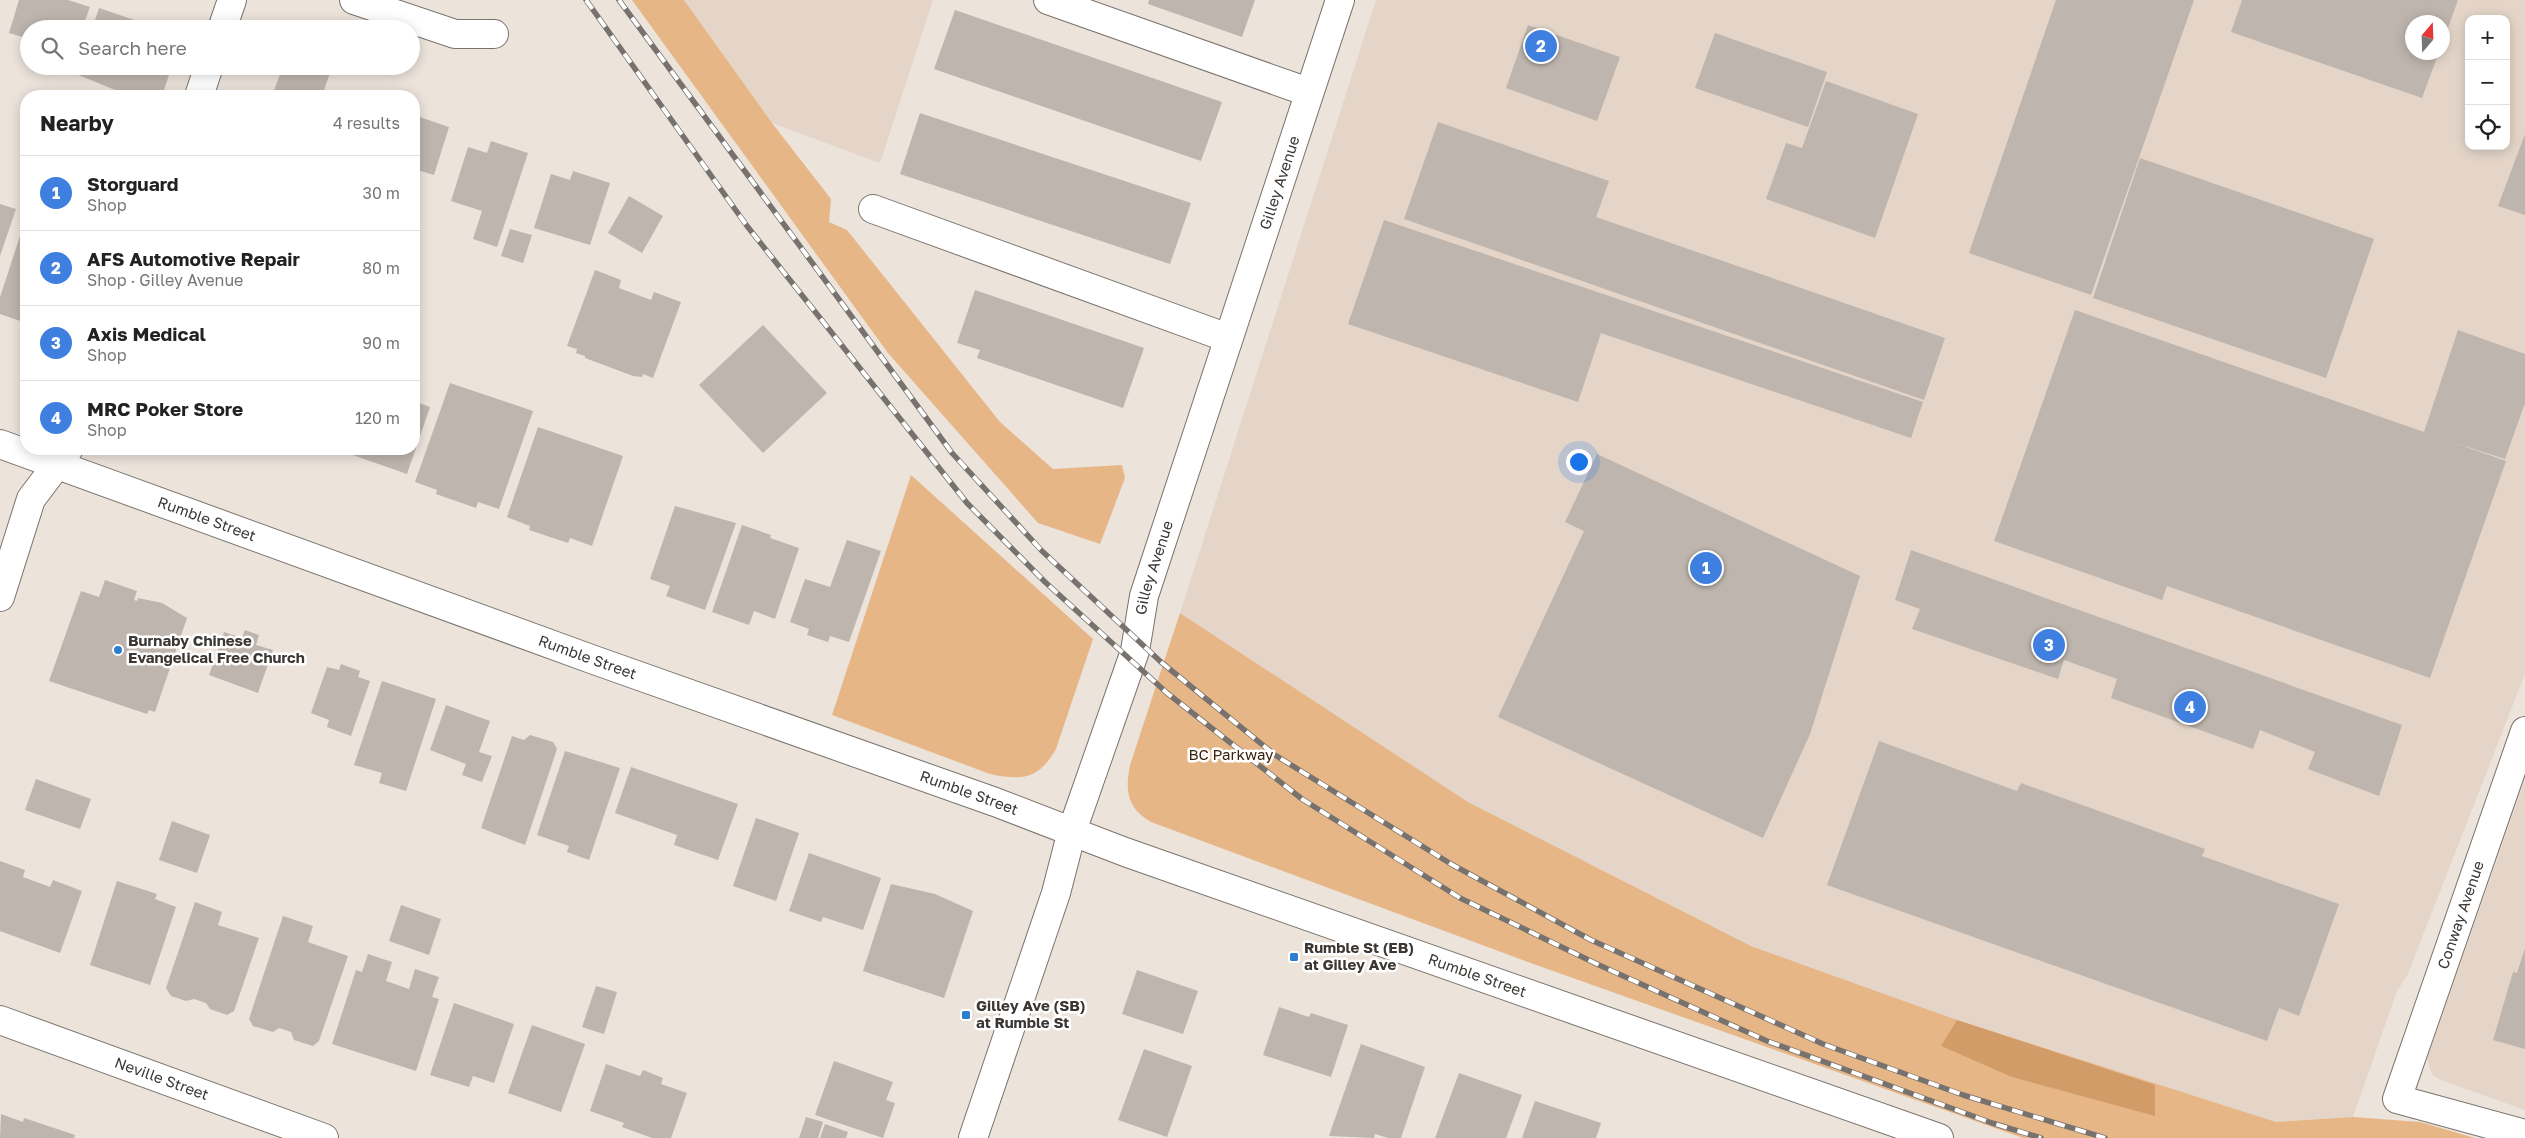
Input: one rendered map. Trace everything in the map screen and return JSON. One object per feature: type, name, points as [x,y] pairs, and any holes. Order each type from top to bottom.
[{"type":"street","points":[[225,20],[232,0]]},
{"type":"street","points":[[354,0],[413,20]]},
{"type":"street","points":[[1048,0],[1308,92]]},
{"type":"street","name":"Gilley Avenue","points":[[973,1138],[1056,893],[1072,831],[1135,651],[1144,596],[1194,448],[1308,92],[1340,0]]},
{"type":"street","points":[[420,22],[455,34],[494,34]]},
{"type":"street","points":[[201,90],[206,75]]},
{"type":"street","points":[[873,210],[1228,338]]},
{"type":"street","name":"Rumble Street","points":[[0,444],[20,448]]},
{"type":"street","points":[[0,597],[31,499],[63,457]]},
{"type":"street","name":"Rumble Street","points":[[63,457],[594,660],[995,802],[1125,852],[1940,1138]]},
{"type":"street","name":"Conway Avenue","points":[[2525,731],[2398,1099],[2525,1134]]},
{"type":"street","name":"Neville Street","points":[[0,1020],[324,1138]]},
{"type":"shaded area","points":[[684,0],[933,0],[880,163],[772,123]]},
{"type":"shaded area","points":[[1376,0],[2525,0],[2525,674],[2407,976],[2397,991],[2353,1117],[2276,1122],[1957,1020],[1751,946],[1468,802],[1180,613]]},
{"type":"shaded area","points":[[2525,780],[2525,1110],[2438,1079],[2432,1074],[2427,1059]]},
{"type":"shaded area","points":[[1957,1020],[2155,1085],[2155,1116],[2012,1077],[1941,1046]]},
{"type":"green space","points":[[632,0],[684,0],[772,123],[831,199],[829,222],[847,230],[1000,422],[1053,469],[1122,465],[1125,478],[1100,544],[1038,523],[888,353]]},
{"type":"green space","points":[[911,475],[1093,639],[1056,749],[1043,767],[1029,775],[1011,777],[990,774],[832,715]]},
{"type":"green space","name":"BC Parkway","points":[[1180,613],[1468,802],[1751,946],[1957,1020],[2276,1122],[2353,1117],[2420,1122],[2475,1138],[2023,1138],[1539,966],[1151,822],[1143,817],[1132,805],[1128,791],[1128,774]]},
{"type":"building","points":[[19,0],[68,0],[90,7],[85,20],[20,20],[20,36],[9,33]]},
{"type":"building","points":[[1149,0],[1255,0],[1242,37],[1148,4]]},
{"type":"building","points":[[2056,0],[2194,0],[2091,295],[1969,253]]},
{"type":"building","points":[[2242,0],[2458,0],[2450,22],[2450,15],[2405,15],[2405,60],[2436,60],[2422,98],[2231,32]]},
{"type":"building","points":[[99,8],[134,20],[95,20]]},
{"type":"building","points":[[955,10],[1222,102],[1201,161],[934,69]]},
{"type":"building","points":[[1528,25],[1620,57],[1597,121],[1506,88]]},
{"type":"building","points":[[1715,33],[1827,72],[1808,127],[1695,88]]},
{"type":"building","points":[[78,75],[169,75],[164,90],[115,90]]},
{"type":"building","points":[[280,75],[329,75],[324,90],[274,90]]},
{"type":"building","points":[[1826,81],[1918,114],[1875,238],[1766,199],[1786,143],[1802,148]]},
{"type":"building","points":[[920,113],[1191,203],[1170,264],[900,174]]},
{"type":"building","points":[[420,117],[449,127],[434,175],[420,171]]},
{"type":"building","points":[[1438,122],[1609,181],[1596,217],[1945,338],[1924,400],[1404,219]]},
{"type":"building","points":[[2525,134],[2525,215],[2498,206]]},
{"type":"building","points":[[491,141],[528,153],[497,247],[473,239],[482,211],[451,201],[468,147],[487,153]]},
{"type":"building","points":[[2140,158],[2374,239],[2326,378],[2093,298]]},
{"type":"building","points":[[573,171],[610,183],[590,245],[534,228],[551,174],[570,180]]},
{"type":"building","points":[[629,196],[663,216],[642,253],[608,233]]},
{"type":"building","points":[[0,204],[16,209],[0,256]]},
{"type":"building","points":[[1384,220],[1923,402],[1911,438],[1601,333],[1578,402],[1348,324]]},
{"type":"building","points":[[510,229],[532,235],[523,263],[501,256]]},
{"type":"building","points":[[20,236],[20,321],[0,314],[0,297]]},
{"type":"building","points":[[595,270],[621,280],[619,288],[651,300],[654,292],[681,302],[653,378],[643,374],[642,377],[633,376],[585,358],[585,356],[576,353],[577,349],[567,346]]},
{"type":"building","points":[[975,290],[1144,348],[1123,408],[977,358],[980,350],[957,343]]},
{"type":"building","points":[[2075,310],[2424,432],[2458,330],[2525,354],[2525,403],[2505,459],[2452,442],[2506,461],[2430,678],[2167,586],[2162,600],[1994,541]]},
{"type":"building","points":[[763,325],[827,393],[763,453],[699,385]]},
{"type":"building","points":[[450,383],[533,411],[499,509],[478,502],[476,508],[436,494],[437,490],[415,482]]},
{"type":"building","points":[[420,403],[430,407],[420,436]]},
{"type":"building","points":[[538,427],[623,456],[592,546],[570,538],[568,543],[529,530],[530,526],[507,517]]},
{"type":"building","points":[[1597,454],[1860,576],[1810,734],[1763,838],[1498,717],[1584,531],[1565,522]]},
{"type":"building","points":[[352,455],[414,455],[407,474]]},
{"type":"building","points":[[675,506],[736,523],[705,610],[666,596],[670,586],[650,579]]},
{"type":"building","points":[[742,525],[771,535],[770,538],[799,548],[775,619],[754,611],[749,625],[712,612]]},
{"type":"building","points":[[847,540],[881,551],[849,642],[830,636],[828,642],[807,635],[809,629],[790,622],[805,579],[830,587]]},
{"type":"building","points":[[1911,550],[2402,725],[2379,796],[2308,769],[2315,752],[2260,730],[2253,749],[2111,698],[2117,679],[2064,660],[2058,679],[1912,629],[1920,609],[1895,600]]},
{"type":"building","name":"Burnaby Chinese Evangelical Free Church","points":[[105,580],[137,591],[134,600],[137,601],[138,598],[162,603],[187,618],[155,712],[149,710],[147,714],[49,681],[81,591],[99,597]]},
{"type":"building","points":[[245,630],[259,635],[256,645],[273,650],[258,693],[209,675],[224,632],[242,638]]},
{"type":"building","points":[[341,664],[360,671],[358,677],[370,681],[351,736],[327,727],[329,720],[311,713],[327,667],[339,670]]},
{"type":"building","points":[[382,681],[436,699],[406,791],[379,783],[382,773],[354,765]]},
{"type":"building","points":[[446,705],[490,721],[479,752],[492,756],[482,782],[462,775],[466,764],[430,750]]},
{"type":"building","points":[[530,735],[553,742],[557,749],[525,845],[481,828],[512,736],[524,740]]},
{"type":"building","points":[[1879,741],[2017,791],[2021,783],[2205,849],[2202,856],[2339,904],[2299,1016],[2279,1008],[2267,1041],[1827,885]]},
{"type":"building","points":[[565,751],[620,768],[589,860],[567,852],[569,846],[537,835]]},
{"type":"building","points":[[631,767],[738,804],[718,860],[674,845],[677,835],[615,813]]},
{"type":"building","points":[[36,779],[91,799],[80,829],[25,810]]},
{"type":"building","points":[[756,818],[799,833],[776,901],[733,886]]},
{"type":"building","points":[[172,821],[210,835],[197,873],[159,860]]},
{"type":"building","points":[[809,853],[881,878],[863,930],[823,917],[821,922],[789,911]]},
{"type":"building","points":[[0,861],[25,870],[23,877],[50,887],[53,880],[82,891],[60,953],[0,931]]},
{"type":"building","points":[[117,881],[157,894],[155,899],[176,907],[150,985],[90,965]]},
{"type":"building","points":[[891,884],[935,894],[973,911],[944,998],[863,971]]},
{"type":"building","points":[[195,902],[222,912],[218,925],[259,938],[234,1011],[227,1015],[210,1009],[206,1003],[194,999],[186,1001],[171,996],[166,988]]},
{"type":"building","points":[[401,905],[441,919],[429,955],[389,941]]},
{"type":"building","points":[[283,916],[313,926],[308,942],[348,956],[319,1041],[313,1046],[294,1040],[291,1032],[279,1028],[273,1032],[253,1026],[249,1019]]},
{"type":"building","points":[[2525,948],[2525,1049],[2493,1040],[2513,972],[2517,973]]},
{"type":"building","points":[[368,954],[392,962],[386,981],[409,989],[415,969],[439,977],[432,997],[439,999],[416,1071],[332,1044],[356,970],[362,972]]},
{"type":"building","points":[[1137,970],[1198,991],[1183,1034],[1122,1014]]},
{"type":"building","points":[[596,986],[617,992],[604,1034],[582,1027]]},
{"type":"building","points":[[454,1003],[514,1024],[494,1083],[473,1076],[469,1087],[430,1075]]},
{"type":"building","points":[[1279,1007],[1309,1017],[1311,1013],[1348,1025],[1331,1077],[1263,1055]]},
{"type":"building","points":[[532,1025],[585,1044],[561,1112],[508,1093]]},
{"type":"building","points":[[1361,1044],[1425,1067],[1401,1138],[1388,1138],[1375,1134],[1374,1138],[1329,1136]]},
{"type":"building","points":[[1144,1049],[1192,1066],[1167,1137],[1118,1120]]},
{"type":"building","points":[[834,1061],[893,1082],[886,1100],[895,1103],[883,1138],[815,1115]]},
{"type":"building","points":[[606,1064],[640,1076],[643,1070],[663,1078],[661,1084],[687,1093],[671,1138],[652,1138],[622,1127],[624,1123],[590,1111]]},
{"type":"building","points":[[1459,1073],[1522,1095],[1506,1138],[1435,1138]]},
{"type":"building","points":[[1535,1101],[1601,1123],[1596,1138],[1522,1138]]},
{"type":"building","points":[[1,1114],[23,1122],[24,1118],[75,1135],[74,1138],[0,1138]]},
{"type":"building","points":[[806,1117],[823,1122],[818,1138],[799,1138]]},
{"type":"building","points":[[825,1124],[848,1132],[846,1138],[820,1138]]},
{"type":"railway","points":[[586,0],[747,226],[967,503],[1045,582],[1167,693],[1302,799],[1460,898],[1599,965],[1767,1041],[1992,1123],[2041,1138]]},
{"type":"railway","points":[[619,0],[952,453],[1042,551],[1161,662],[1275,755],[1451,864],[1591,940],[1823,1044],[1963,1095],[2105,1138]]},
{"type":"place","name":"AFS Automotive Repair","points":[[1541,46]]},
{"type":"place","name":"Storguard","points":[[1706,568]]},
{"type":"place","name":"Axis Medical","points":[[2049,645]]},
{"type":"place","name":"Burnaby Chinese Evangelical Free Church","points":[[118,650]]},
{"type":"place","name":"MRC Poker Store","points":[[2190,707]]},
{"type":"place","name":"Rumble St (EB) at Gilley Ave","points":[[1294,957]]},
{"type":"place","name":"Gilley Ave (SB) at Rumble St","points":[[966,1015]]}]
